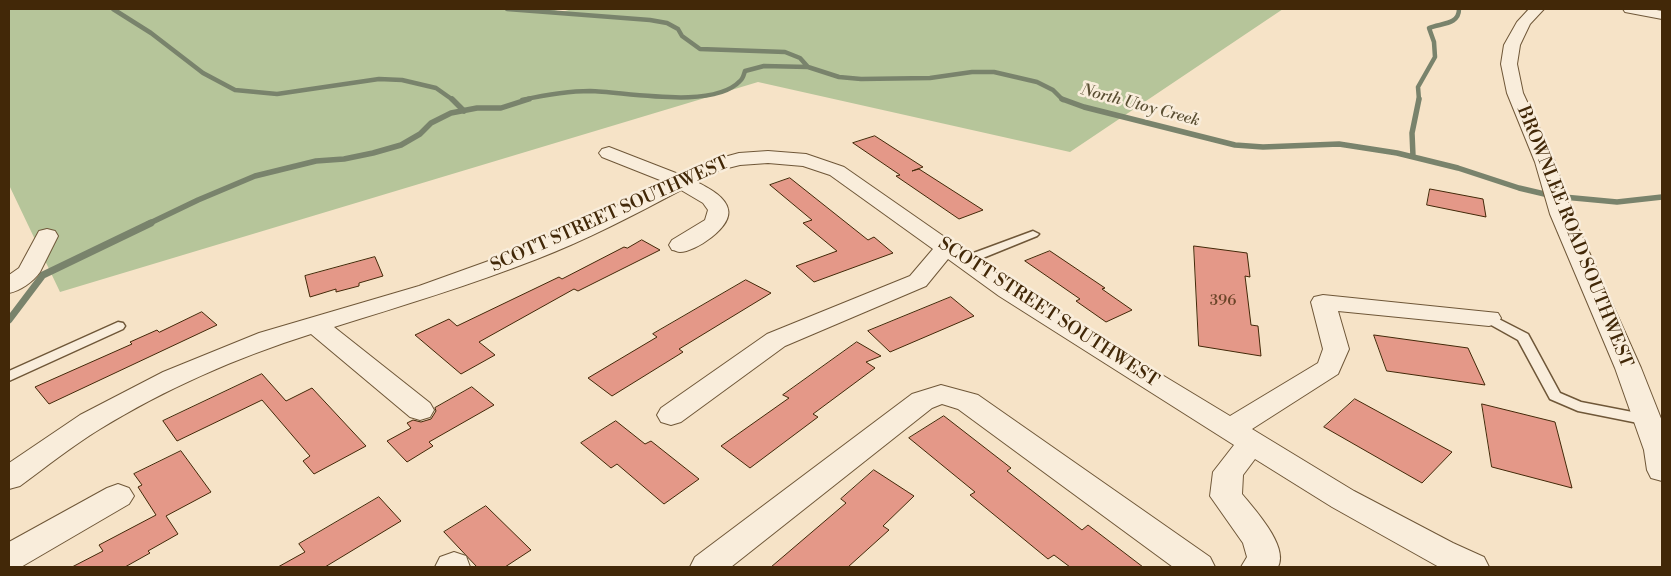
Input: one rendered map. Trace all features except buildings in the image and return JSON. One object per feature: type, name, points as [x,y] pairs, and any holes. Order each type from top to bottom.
[{"type":"street","name":"BROWNLEE ROAD SOUTHWEST","points":[[1537,9],[1524,22],[1512,45],[1509,64],[1515,94],[1545,162],[1561,214],[1628,368],[1659,450],[1662,470]]},
{"type":"street","points":[[1630,9],[1662,15]]},
{"type":"street","points":[[609,153],[680,183],[704,195],[717,206],[718,214],[716,221],[680,245]]},
{"type":"street","name":"SCOTT STREET SOUTHWEST","points":[[9,478],[90,422],[173,378],[268,339],[427,291],[530,254],[609,219],[713,166],[739,159],[768,156],[806,160],[837,171],[1006,291],[1343,499],[1440,553],[1472,567]]},
{"type":"street","points":[[9,286],[28,272],[47,236]]},
{"type":"street","points":[[671,415],[776,340],[918,281],[955,254]]},
{"type":"street","points":[[1258,567],[1264,562],[1264,554],[1255,535],[1226,496],[1228,472],[1241,436],[1329,368],[1336,349],[1323,302],[1489,318]]},
{"type":"street","points":[[315,325],[420,410]]},
{"type":"street","points":[[708,567],[922,401],[941,394],[968,402],[1198,567]]},
{"type":"street","points":[[9,558],[118,496]]},
{"type":"lane","points":[[955,254],[1033,234]]},
{"type":"lane","points":[[1489,318],[1523,337],[1555,396],[1578,406],[1648,420]]},
{"type":"lane","points":[[9,376],[118,326]]},
{"type":"green space","points":[[9,9],[551,9],[561,12],[573,9],[1283,9],[1070,152],[758,82],[60,292],[9,185]]},
{"type":"waterway","points":[[113,9],[151,33],[203,73],[235,90],[277,94],[379,79],[402,80],[436,88],[453,100]]},
{"type":"waterway","name":"North Utoy Creek","points":[[507,9],[650,20],[667,23],[678,29],[682,36],[700,49],[785,52],[800,58],[808,67]]},
{"type":"waterway","points":[[1419,99],[1418,87],[1435,57],[1434,42],[1429,28],[1453,21],[1459,9]]},
{"type":"waterway","points":[[522,100],[581,91],[669,97],[710,95],[727,90],[741,80],[745,71],[764,66],[808,67]]},
{"type":"waterway","name":"North Utoy Creek","points":[[808,67],[839,77],[861,79],[930,78],[972,72],[994,72],[1037,82],[1053,90],[1062,99]]},
{"type":"waterway","points":[[464,111],[477,108],[501,108],[529,99]]},
{"type":"waterway","name":"North Utoy Creek","points":[[1062,99],[1084,107],[1235,145],[1263,147],[1339,144],[1397,153],[1458,168],[1519,188],[1553,196],[1617,202],[1662,197]]},
{"type":"waterway","points":[[1413,156],[1412,133],[1419,99]]},
{"type":"waterway","points":[[453,100],[464,111]]},
{"type":"waterway","points":[[148,224],[255,176],[316,161],[344,159],[373,153],[401,145],[420,134],[431,123],[451,113],[464,111]]},
{"type":"waterway","points":[[9,320],[43,275],[151,223]]}]
